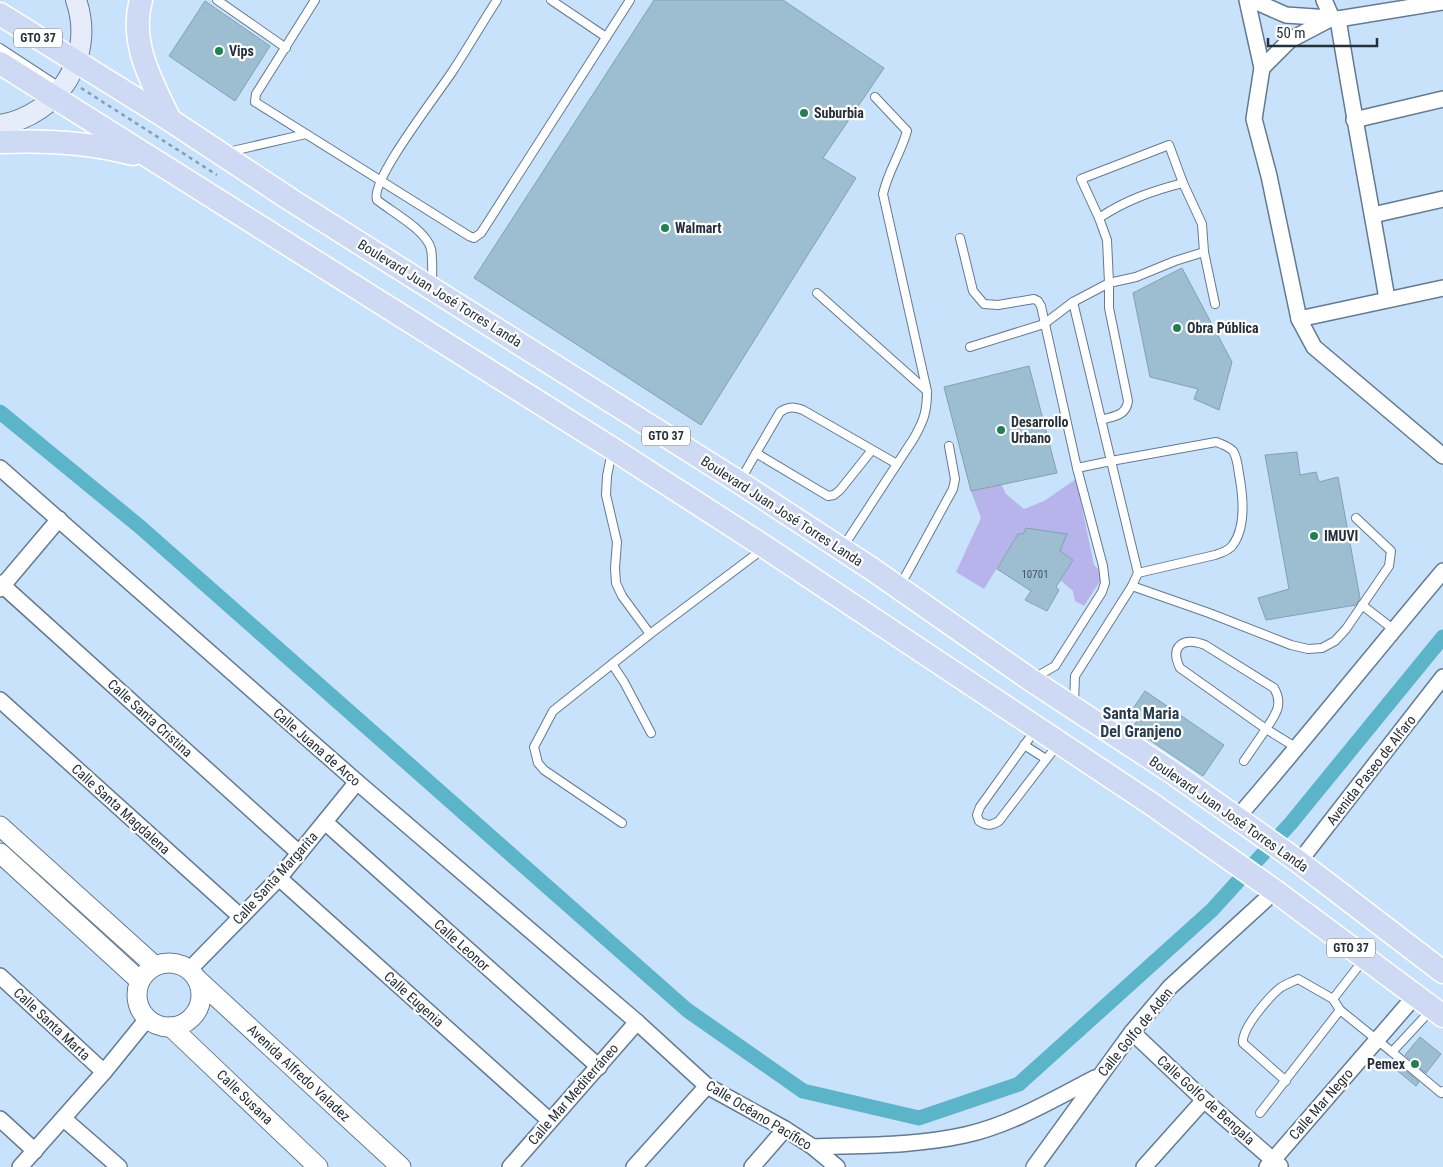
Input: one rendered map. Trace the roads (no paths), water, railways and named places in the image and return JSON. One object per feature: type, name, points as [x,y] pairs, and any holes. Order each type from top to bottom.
[{"type":"main road","points":[[0,125],[22,120],[33,114],[58,93],[76,63],[82,35],[76,0]]},
{"type":"main road","points":[[141,0],[138,41],[149,76],[170,120]]},
{"type":"main road","name":"Boulevard Juan José Torres Landa","points":[[0,14],[170,120],[291,200],[842,549],[1031,680],[1074,707],[1242,822],[1443,971]]},
{"type":"main road","name":"GTO 37","points":[[0,63],[58,93],[153,160],[613,449],[765,547],[1037,727],[1053,751],[1153,804],[1438,1013]]},
{"type":"main road","points":[[0,142],[40,141],[79,144],[122,151],[153,160]]},
{"type":"street","points":[[1247,0],[1262,68],[1254,119],[1269,176],[1299,319],[1314,347],[1442,452]]},
{"type":"street","points":[[1252,0],[1286,15],[1335,18],[1443,2]]},
{"type":"street","points":[[1324,0],[1335,18],[1373,215],[1387,299]]},
{"type":"street","points":[[1262,68],[1290,40],[1335,18]]},
{"type":"street","points":[[1354,120],[1443,99]]},
{"type":"street","points":[[1373,215],[1443,199]]},
{"type":"street","points":[[1299,319],[1443,288]]},
{"type":"street","name":"Calle Juana de Arco","points":[[0,468],[357,782],[637,1022]]},
{"type":"street","points":[[1,586],[59,519]]},
{"type":"street","points":[[1242,822],[1297,748],[1393,629],[1443,571]]},
{"type":"street","name":"Calle Santa Cristina","points":[[1,586],[299,853]]},
{"type":"street","name":"Avenida Paseo de Alfaro","points":[[1290,857],[1443,678]]},
{"type":"street","name":"Calle Santa Magdalena","points":[[0,700],[241,917]]},
{"type":"street","name":"Calle Santa Margarita","points":[[193,974],[241,917],[279,878],[357,782]]},
{"type":"street","name":"Calle Leonor","points":[[325,822],[599,1067]]},
{"type":"street","points":[[0,826],[156,966]]},
{"type":"street","points":[[0,853],[140,981]]},
{"type":"street","name":"Calle Eugenia","points":[[279,878],[549,1120]]},
{"type":"street","name":"Calle Golfo de Aden","points":[[1034,1167],[1132,1032],[1170,988],[1267,886]]},
{"type":"street","points":[[167,963],[178,964],[193,974],[201,995],[197,1010],[191,1019],[182,1025],[171,1027],[158,1026],[147,1019],[139,1008],[137,994],[140,981],[146,972],[156,966],[167,963]]},
{"type":"street","name":"Avenida Alfredo Valadez","points":[[193,974],[401,1167]]},
{"type":"street","name":"Calle Santa Marta","points":[[0,976],[104,1072]]},
{"type":"street","name":"Calle Mar Negro","points":[[1274,1165],[1415,996]]},
{"type":"street","points":[[20,1167],[104,1072],[147,1019]]},
{"type":"street","name":"Calle Mar Mediterráneo","points":[[510,1167],[549,1120],[599,1067],[637,1022]]},
{"type":"street","name":"Calle Océano Pacífico","points":[[637,1022],[707,1086],[786,1129],[813,1147],[837,1167]]},
{"type":"street","name":"Calle Susana","points":[[171,1027],[318,1167]]},
{"type":"street","name":"Calle Golfo de Bengala","points":[[1132,1032],[1274,1165]]},
{"type":"street","points":[[813,1147],[921,1142],[967,1135],[1003,1123],[1099,1076]]},
{"type":"street","points":[[634,1167],[707,1086]]},
{"type":"street","points":[[1144,1167],[1204,1100]]},
{"type":"street","points":[[64,1118],[119,1167]]},
{"type":"street","points":[[0,1119],[35,1151]]},
{"type":"street","points":[[752,1167],[786,1129]]},
{"type":"lane","points":[[217,0],[286,48]]},
{"type":"lane","points":[[315,0],[256,94],[255,102],[380,182],[474,238],[478,236],[630,0]]},
{"type":"lane","points":[[432,288],[431,250],[429,243],[421,233],[377,200],[376,191],[410,131],[454,70],[497,0]]},
{"type":"lane","points":[[551,0],[606,37]]},
{"type":"lane","points":[[0,48],[58,93]]},
{"type":"lane","points":[[842,549],[922,424],[927,408],[927,391],[883,194],[886,180],[903,146],[907,131],[874,98]]},
{"type":"lane","points":[[220,153],[306,134]]},
{"type":"lane","points":[[1101,420],[1123,413],[1127,408],[1128,400],[1109,308],[1107,240],[1081,179],[1169,146],[1183,183],[1202,224],[1204,252],[1215,304]]},
{"type":"lane","points":[[1099,218],[1119,205],[1160,189],[1183,183]]},
{"type":"lane","points":[[960,238],[973,291],[984,304],[998,305],[1034,299],[1041,306],[1077,468],[1103,566],[1105,583],[1102,592],[1055,666],[1031,680]]},
{"type":"lane","points":[[970,347],[1044,324],[1073,302],[1109,284],[1136,277],[1175,261],[1204,252]]},
{"type":"lane","points":[[817,293],[927,391]]},
{"type":"lane","points":[[1073,302],[1138,573],[1132,586],[1075,676],[1074,707]]},
{"type":"lane","points":[[739,482],[780,412],[786,408],[794,407],[803,410],[897,464]]},
{"type":"lane","points":[[1077,468],[1216,442],[1225,445],[1234,452],[1243,496],[1243,513],[1238,535],[1232,546],[1224,552],[1215,555],[1138,573]]},
{"type":"lane","points":[[899,588],[953,489],[955,479],[949,446]]},
{"type":"lane","points":[[613,449],[607,476],[606,494],[617,542],[616,583],[622,596],[650,634]]},
{"type":"lane","points":[[756,454],[828,496],[834,495],[840,490],[872,450]]},
{"type":"lane","points":[[1132,586],[1291,645],[1308,649],[1322,648],[1335,641],[1346,629],[1390,566],[1390,551],[1356,518]]},
{"type":"lane","points":[[622,823],[544,770],[538,763],[534,747],[553,711],[650,634],[765,547]]},
{"type":"lane","points":[[1362,605],[1393,629]]},
{"type":"lane","points":[[1244,761],[1266,729],[1275,714],[1279,704],[1278,695],[1274,688],[1205,645],[1195,641],[1180,644],[1176,650],[1176,658],[1180,668],[1266,729],[1297,748]]},
{"type":"lane","points":[[612,664],[624,682],[651,733]]},
{"type":"lane","points":[[1024,745],[1053,751],[999,821],[992,826],[985,825],[979,821],[977,815],[980,807],[1024,745],[1037,727]]},
{"type":"lane","points":[[1333,999],[1365,958]]},
{"type":"lane","points":[[1286,1081],[1243,1043],[1242,1037],[1246,1029],[1274,994],[1298,979],[1333,999],[1340,1010],[1442,1093]]},
{"type":"lane","points":[[1260,1114],[1340,1010]]},
{"type":"lane","points":[[1392,1052],[1438,1013]]},
{"type":"waterway","points":[[0,412],[139,526],[687,1010],[803,1091],[919,1118],[1019,1084],[1212,910],[1291,823],[1443,637]]},
{"type":"place","name":"Vips","points":[[219,51]]},
{"type":"place","name":"Suburbia","points":[[804,113]]},
{"type":"place","name":"Walmart","points":[[665,228]]},
{"type":"place","name":"Obra Pública","points":[[1177,328]]},
{"type":"place","name":"Desarrollo Urbano","points":[[1001,430]]},
{"type":"place","name":"IMUVI","points":[[1314,536]]},
{"type":"place","name":"Pemex","points":[[1415,1064]]},
{"type":"district","name":"Santa Maria Del Granjeno","points":[[1141,722]]}]
